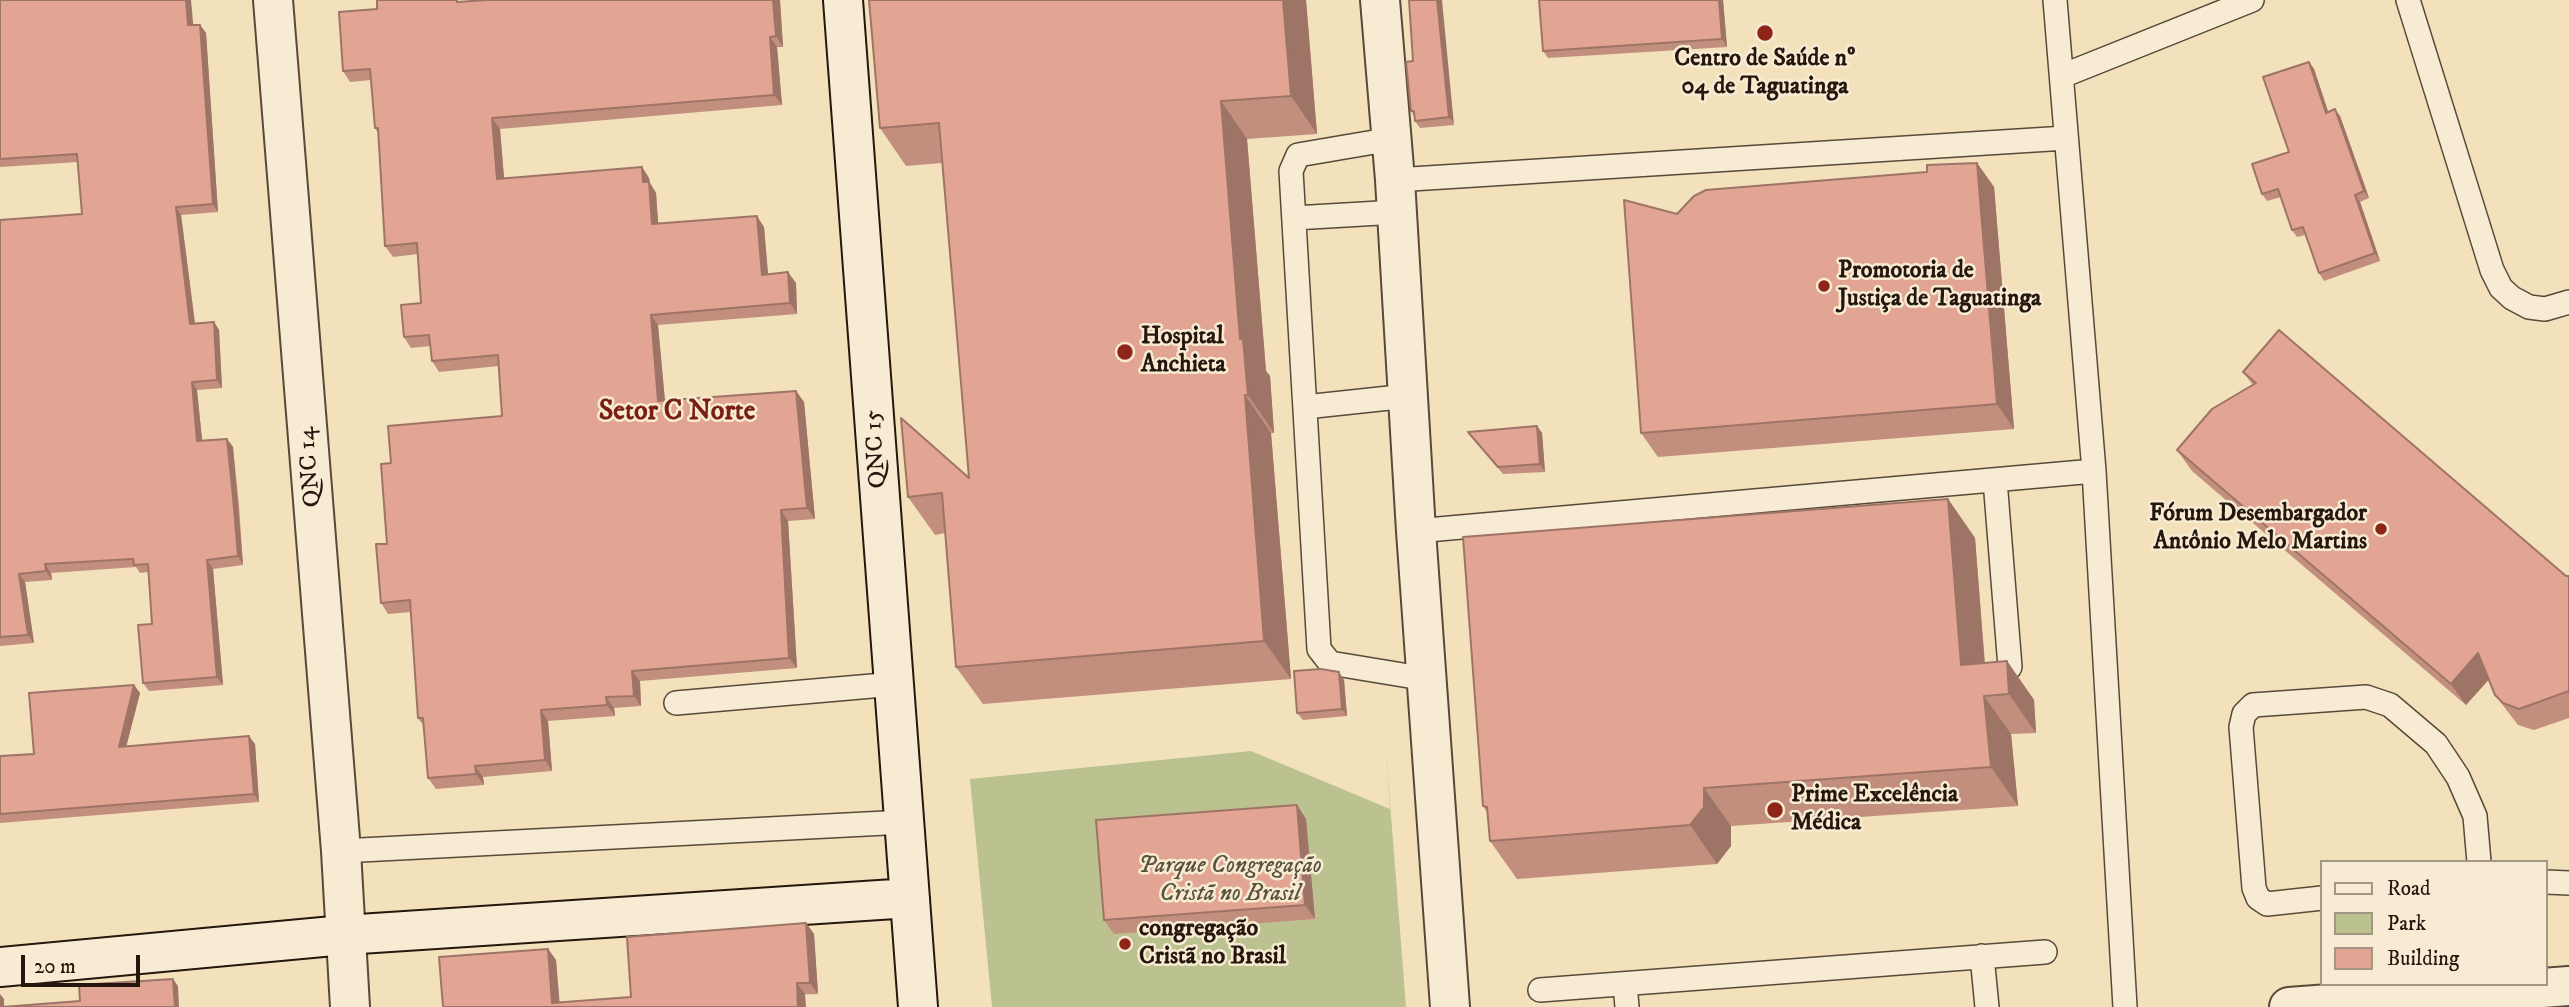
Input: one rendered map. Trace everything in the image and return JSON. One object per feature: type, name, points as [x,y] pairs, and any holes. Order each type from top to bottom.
[{"type":"street","name":"QNC 14","points":[[273,0],[341,850],[349,1007]]},
{"type":"street","name":"QNC 15","points":[[843,0],[918,1007]]},
{"type":"street","points":[[1380,0],[1396,196],[1416,531],[1450,1007]]},
{"type":"street","points":[[0,967],[344,935],[910,898]]},
{"type":"street","points":[[2289,1007],[2438,1001],[2485,988],[2569,986]]},
{"type":"lane","points":[[2055,0],[2094,471],[2125,1007]]},
{"type":"lane","points":[[2062,76],[2252,0]]},
{"type":"lane","points":[[2408,0],[2497,279],[2512,298],[2529,307],[2545,309],[2569,302]]},
{"type":"lane","points":[[1294,218],[1396,196],[2066,138]]},
{"type":"lane","points":[[1392,139],[1298,155],[1291,171],[1319,649],[1330,663],[1426,679]]},
{"type":"lane","points":[[1305,407],[1408,396]]},
{"type":"lane","points":[[1416,531],[2094,471]]},
{"type":"lane","points":[[1995,480],[2010,667]]},
{"type":"lane","points":[[676,703],[895,684]]},
{"type":"lane","points":[[2320,898],[2267,904],[2258,898],[2254,888],[2242,727],[2244,714],[2253,705],[2366,698],[2390,705],[2436,744],[2458,777],[2475,816],[2479,860]]},
{"type":"lane","points":[[341,850],[905,822]]},
{"type":"lane","points":[[2548,882],[2569,883]]},
{"type":"lane","points":[[1540,990],[2045,952]]},
{"type":"lane","points":[[1982,956],[1987,1007]]},
{"type":"lane","points":[[1625,984],[1627,1007]]},
{"type":"green space","name":"Parque Congregação Cristã no Brasil","points":[[1385,739],[1406,1007],[992,1007],[970,779],[1251,751],[1390,809]]},
{"type":"building","points":[[0,0],[186,0],[188,25],[200,25],[213,204],[176,207],[190,324],[214,322],[217,380],[192,382],[197,441],[227,439],[233,497],[238,556],[207,560],[217,677],[143,683],[138,625],[152,624],[148,564],[134,565],[133,559],[45,564],[46,571],[19,574],[28,635],[0,637],[0,220],[82,214],[77,154],[0,159]]},
{"type":"building","points":[[377,0],[773,0],[776,36],[770,37],[774,95],[492,118],[497,179],[642,167],[643,182],[649,182],[652,224],[757,216],[762,275],[788,272],[790,303],[651,315],[658,401],[796,391],[807,508],[781,510],[789,658],[632,671],[634,696],[606,697],[607,705],[541,710],[545,760],[475,766],[476,774],[428,778],[423,718],[418,718],[410,600],[381,603],[376,544],[387,544],[381,464],[391,463],[388,426],[502,416],[498,355],[432,361],[429,335],[404,337],[401,305],[421,303],[417,243],[385,246],[378,128],[375,128],[370,69],[343,71],[339,12],[377,9]]},
{"type":"building","name":"Hospital Anchieta","points":[[869,0],[1283,0],[1291,96],[1221,101],[1240,339],[1243,339],[1248,395],[1245,395],[1264,641],[956,667],[942,493],[908,497],[901,418],[969,478],[939,123],[880,128]]},
{"type":"building","points":[[1409,0],[1437,0],[1449,117],[1415,121],[1414,111],[1411,111],[1406,62],[1413,61]]},
{"type":"building","points":[[1539,0],[1719,0],[1722,39],[1543,51]]},
{"type":"building","points":[[2309,62],[2326,113],[2335,109],[2364,191],[2355,195],[2375,253],[2319,273],[2303,227],[2292,230],[2278,189],[2262,194],[2252,164],[2289,152],[2263,77]]},
{"type":"building","name":"Promotoria de Justiça de Taguatinga","points":[[1977,163],[1997,404],[1641,433],[1624,200],[1677,214],[1694,196],[1706,190],[1927,172],[1927,165]]},
{"type":"building","name":"Fórum Desembargador Antônio Melo Martins","points":[[2279,330],[2569,576],[2569,691],[2519,709],[2503,703],[2495,695],[2478,653],[2451,684],[2177,450],[2212,409],[2256,383],[2243,372]]},
{"type":"building","points":[[1537,426],[1540,464],[1498,467],[1468,432]]},
{"type":"building","points":[[1948,499],[1961,665],[2007,661],[2009,694],[1984,696],[1991,767],[1704,788],[1704,807],[1690,825],[1490,841],[1487,807],[1483,806],[1463,537]]},
{"type":"building","points":[[1321,669],[1339,672],[1342,709],[1297,713],[1294,671]]},
{"type":"building","points":[[134,685],[119,747],[249,736],[254,794],[0,814],[0,756],[34,754],[29,693]]},
{"type":"building","points":[[1297,805],[1305,905],[1104,920],[1096,820]]},
{"type":"building","points":[[806,923],[810,983],[797,983],[798,1007],[443,1007],[439,957],[548,949],[552,1003],[631,997],[627,937]]},
{"type":"building","points":[[173,979],[175,1007],[2,1007],[80,1001],[79,985]]},
{"type":"place","name":"Centro de Saúde nº 04 de Taguatinga","points":[[1765,33]]},
{"type":"place","name":"Promotoria de Justiça de Taguatinga","points":[[1824,286]]},
{"type":"place","name":"Hospital Anchieta","points":[[1125,352]]},
{"type":"place","name":"Fórum Desembargador Antônio Melo Martins","points":[[2381,529]]},
{"type":"place","name":"Prime Excelência Médica","points":[[1775,810]]},
{"type":"place","name":"congregação Cristã no Brasil","points":[[1125,944]]},
{"type":"district","name":"Setor C Norte","points":[[677,413]]}]
